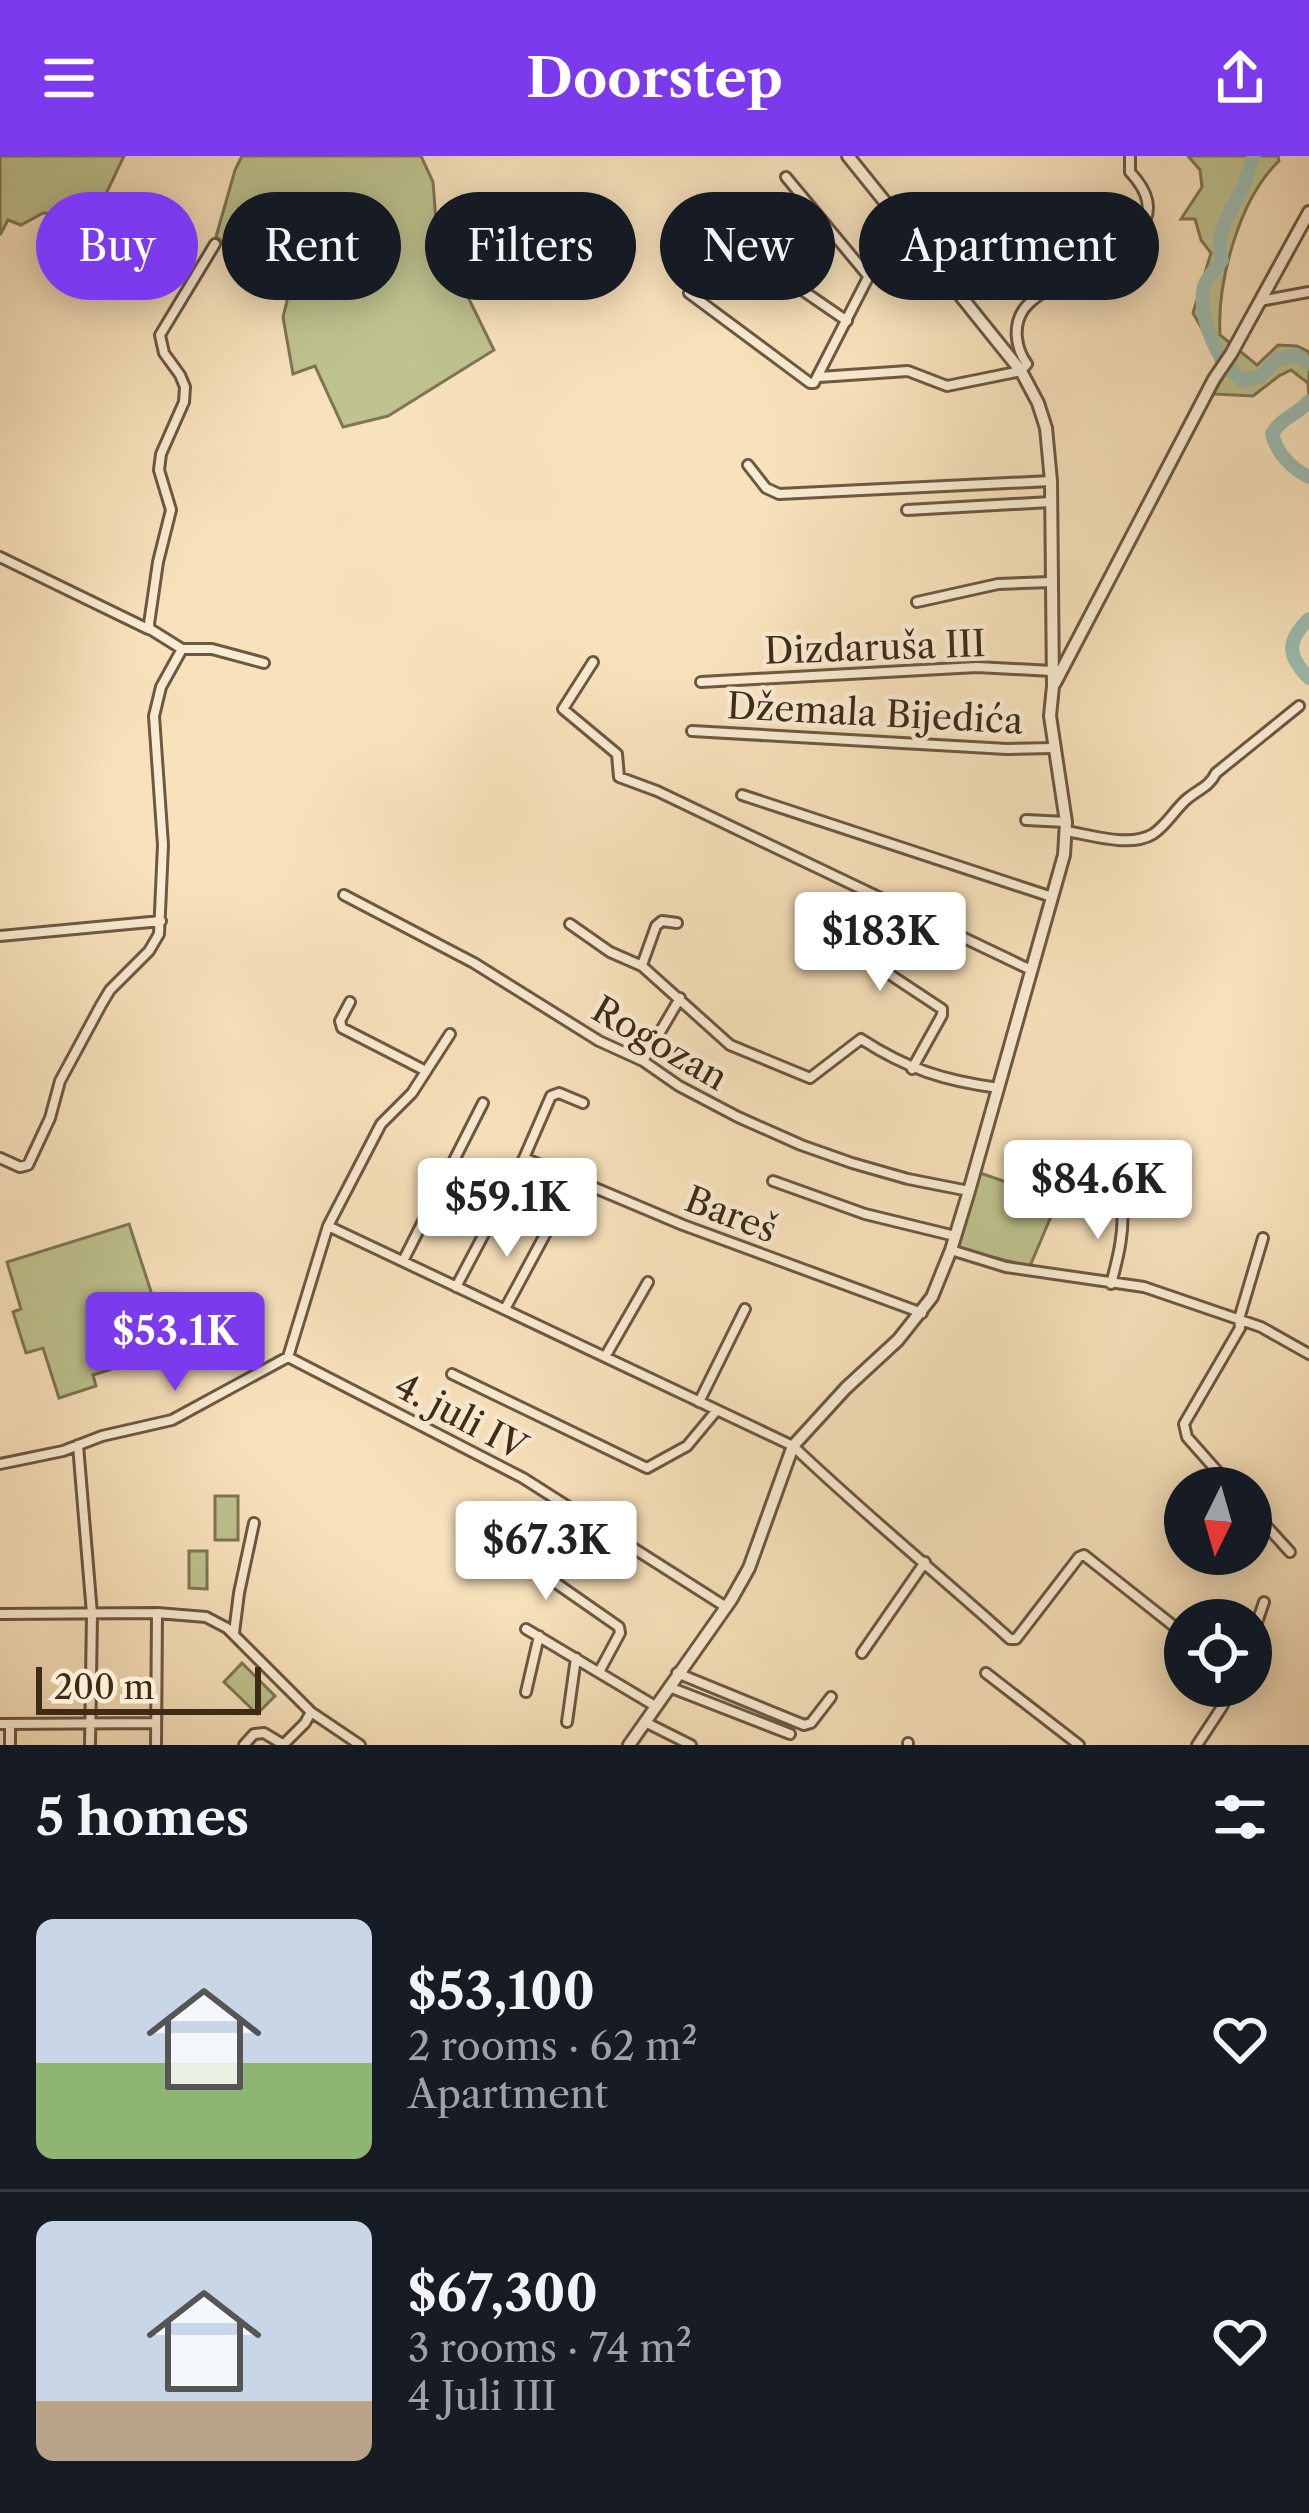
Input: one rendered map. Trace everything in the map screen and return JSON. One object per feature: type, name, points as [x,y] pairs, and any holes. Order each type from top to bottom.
[{"type":"street","points":[[848,156],[877,192]]},
{"type":"street","points":[[819,377],[908,371],[947,386],[1021,371],[1027,364],[1017,334],[1026,305],[1144,225],[1148,197],[1130,172],[1130,156]]},
{"type":"street","points":[[786,177],[859,265]]},
{"type":"street","points":[[1053,686],[1214,379],[1309,212]]},
{"type":"street","points":[[150,629],[158,562],[171,511],[159,470],[161,454],[184,402],[185,387],[164,353],[160,335],[215,244]]},
{"type":"street","points":[[1259,301],[1309,292]]},
{"type":"street","points":[[698,300],[810,383],[819,377],[859,297]]},
{"type":"street","points":[[816,300],[847,321]]},
{"type":"street","points":[[629,1745],[749,1568],[793,1446],[898,1340],[932,1297],[956,1235],[1064,855],[1066,827],[1050,716],[1051,482],[1046,428],[1021,371],[964,300]]},
{"type":"street","points":[[748,465],[766,488],[779,494],[1051,482]]},
{"type":"street","points":[[908,510],[1050,502]]},
{"type":"street","points":[[0,556],[182,649],[212,649],[264,663]]},
{"type":"street","points":[[917,602],[998,584],[1051,583]]},
{"type":"street","points":[[0,1158],[20,1167],[28,1165],[68,1064],[110,990],[149,951],[159,934],[163,845],[153,731],[161,687],[182,649]]},
{"type":"street","points":[[593,662],[562,709],[617,754],[619,777],[1033,971]]},
{"type":"street","name":"Dizdaruša III","points":[[701,682],[976,668],[1052,671]]},
{"type":"street","points":[[1026,820],[1124,839],[1152,835],[1187,799],[1210,784],[1216,773],[1299,706]]},
{"type":"street","name":"Džemala Bijedića","points":[[692,731],[1054,748]]},
{"type":"street","points":[[742,795],[1054,897]]},
{"type":"street","name":"Rogozan","points":[[344,895],[474,963],[599,1041],[643,1061],[738,1118],[802,1145],[908,1178],[969,1191]]},
{"type":"street","points":[[0,936],[161,921]]},
{"type":"street","name":"Rogozan","points":[[642,966],[656,926],[662,921],[677,923]]},
{"type":"street","name":"Rogozan","points":[[570,924],[610,952],[642,966],[730,1045],[810,1078],[861,1039],[912,1069],[953,1082],[999,1088]]},
{"type":"street","points":[[818,927],[942,1009],[912,1069]]},
{"type":"street","points":[[643,1061],[680,998]]},
{"type":"street","points":[[350,1002],[340,1021],[342,1028],[426,1071]]},
{"type":"street","points":[[0,1464],[172,1420],[288,1357],[328,1226],[382,1124],[412,1093],[450,1034]]},
{"type":"street","points":[[456,1287],[551,1096],[559,1093],[583,1103]]},
{"type":"street","points":[[403,1261],[483,1103]]},
{"type":"street","name":"Bareš","points":[[524,1158],[683,1225],[922,1313]]},
{"type":"street","name":"Bareš","points":[[773,1181],[866,1214],[956,1235]]},
{"type":"street","points":[[1111,1284],[1118,1261],[1121,1200]]},
{"type":"street","points":[[328,1226],[793,1446],[1010,1640],[1016,1639],[1084,1555],[1164,1618]]},
{"type":"street","points":[[505,1310],[547,1231]]},
{"type":"street","points":[[1213,1467],[1187,1438],[1184,1424],[1240,1328],[1263,1238]]},
{"type":"street","points":[[951,1250],[1006,1267],[1144,1286],[1262,1327],[1309,1354]]},
{"type":"street","points":[[605,1357],[647,1282]]},
{"type":"street","points":[[699,1402],[746,1309]]},
{"type":"street","name":"4. juli IV","points":[[288,1357],[523,1478],[726,1607]]},
{"type":"street","points":[[452,1374],[644,1468],[687,1446],[717,1410]]},
{"type":"street","points":[[78,1445],[92,1614],[90,1745]]},
{"type":"street","points":[[233,1633],[254,1523]]},
{"type":"street","points":[[1272,1532],[1290,1552]]},
{"type":"street","points":[[487,1535],[620,1628],[598,1672]]},
{"type":"street","points":[[862,1653],[925,1562]]},
{"type":"street","points":[[156,1745],[158,1613]]},
{"type":"street","points":[[0,1614],[206,1617],[233,1633],[311,1712],[359,1745]]},
{"type":"street","points":[[526,1628],[655,1706]]},
{"type":"street","points":[[526,1692],[539,1636]]},
{"type":"street","points":[[567,1722],[576,1658]]},
{"type":"street","points":[[677,1673],[804,1725],[812,1723],[831,1697]]},
{"type":"street","points":[[986,1673],[1079,1745]]},
{"type":"street","points":[[668,1687],[790,1734]]},
{"type":"street","points":[[1196,1745],[1222,1707]]},
{"type":"street","points":[[244,1745],[264,1732],[284,1745],[311,1712]]},
{"type":"street","points":[[645,1722],[691,1745]]},
{"type":"street","points":[[10,1745],[5,1724],[156,1723]]},
{"type":"green space","points":[[0,156],[124,156],[107,192],[36,192],[36,217],[21,225],[8,220],[0,235]]},
{"type":"green space","points":[[242,156],[421,156],[434,192],[425,192],[425,300],[469,300],[494,350],[388,416],[343,427],[315,366],[293,374],[283,317],[287,300],[401,300],[401,192],[229,192]]},
{"type":"green space","points":[[1188,156],[1278,156],[1252,197],[1233,242],[1222,291],[1220,335],[1257,365],[1278,345],[1309,352],[1309,398],[1308,383],[1291,370],[1253,396],[1213,394],[1222,379],[1212,346],[1193,313],[1211,253],[1195,219],[1181,219],[1202,187],[1200,170]]},
{"type":"green space","points":[[980,1173],[1058,1200],[1030,1266],[958,1249]]},
{"type":"green space","points":[[129,1224],[170,1350],[93,1375],[96,1386],[59,1398],[43,1348],[26,1353],[13,1312],[21,1309],[7,1262]]},
{"type":"green space","points":[[215,1496],[238,1496],[238,1540],[215,1540]]},
{"type":"green space","points":[[189,1551],[207,1551],[207,1589],[189,1588]]},
{"type":"green space","points":[[242,1663],[275,1696],[257,1714],[224,1682]]},
{"type":"waterway","points":[[1254,156],[1222,230],[1222,260],[1205,284],[1206,323],[1225,363],[1242,380],[1260,377],[1276,360],[1297,355],[1309,364]]},
{"type":"waterway","points":[[1309,401],[1272,434],[1286,459],[1309,477]]},
{"type":"waterway","points":[[1309,619],[1296,634],[1292,649],[1296,663],[1309,678]]}]
